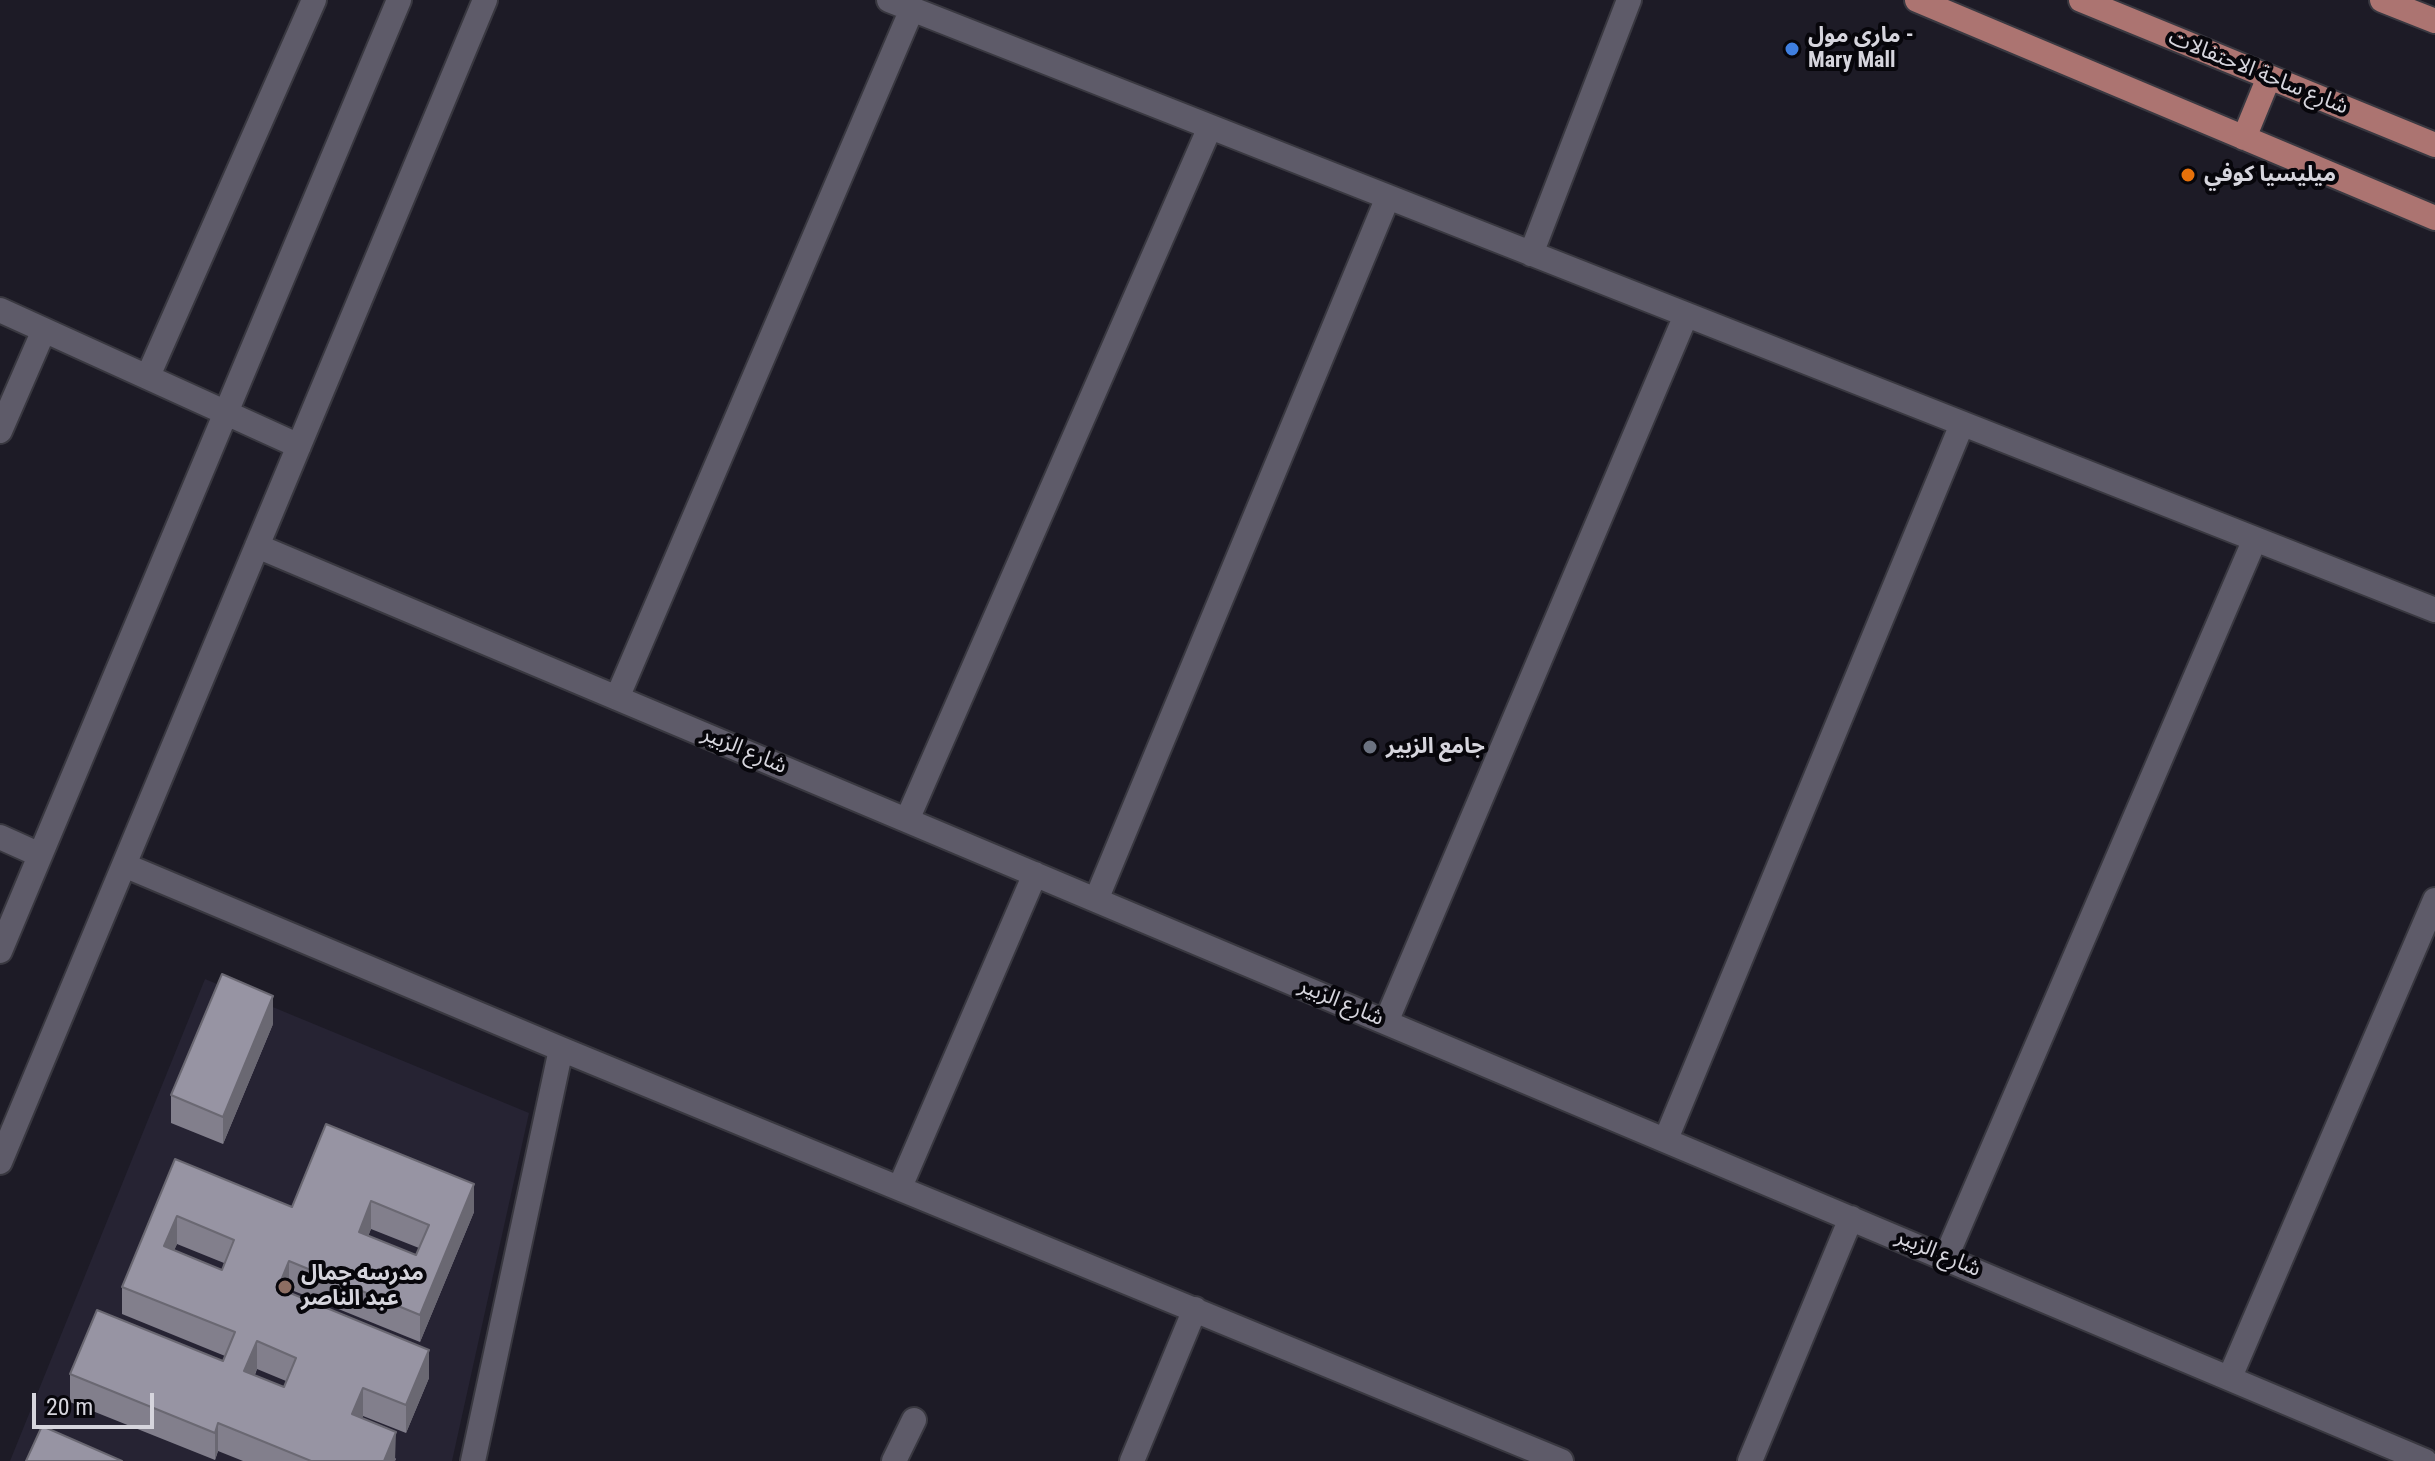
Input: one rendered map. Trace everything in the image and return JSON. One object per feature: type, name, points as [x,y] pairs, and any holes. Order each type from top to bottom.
[{"type":"main road","points":[[1917,0],[2435,218]]},
{"type":"main road","name":"شارع ساحة الاحتفالات","points":[[2081,0],[2435,145]]},
{"type":"main road","points":[[2382,0],[2435,21]]},
{"type":"main road","points":[[2244,138],[2269,77]]},
{"type":"street","points":[[148,376],[314,0]]},
{"type":"street","points":[[0,951],[399,0]]},
{"type":"street","points":[[0,1162],[485,0]]},
{"type":"street","points":[[889,0],[2435,610]]},
{"type":"street","points":[[1531,254],[1629,0]]},
{"type":"street","points":[[617,698],[912,9]]},
{"type":"street","points":[[907,820],[1210,127]]},
{"type":"street","points":[[1096,900],[1388,197]]},
{"type":"street","points":[[0,310],[299,446]]},
{"type":"street","points":[[1386,1022],[1686,315]]},
{"type":"street","points":[[0,431],[44,330]]},
{"type":"street","points":[[1666,1139],[1962,424]]},
{"type":"street","points":[[1946,1257],[2255,539]]},
{"type":"street","name":"شارع الزبير","points":[[257,546],[2425,1461]]},
{"type":"street","points":[[0,837],[40,855]]},
{"type":"street","points":[[124,865],[561,1049],[1561,1461]]},
{"type":"street","points":[[900,1187],[1035,874]]},
{"type":"street","points":[[2230,1377],[2435,900]]},
{"type":"street","points":[[473,1461],[561,1049]]},
{"type":"street","points":[[1750,1461],[1851,1218]]},
{"type":"street","points":[[1132,1461],[1195,1309]]},
{"type":"street","points":[[894,1461],[914,1420]]},
{"type":"shaded area","name":"مدرسه جمال عبد الناصر","points":[[205,979],[529,1113],[452,1461],[10,1461]]},
{"type":"building","points":[[222,974],[273,996],[223,1117],[171,1095]]},
{"type":"building","points":[[326,1124],[474,1184],[420,1315],[289,1261],[278,1288],[429,1350],[406,1405],[363,1388],[352,1414],[396,1432],[384,1461],[311,1461],[218,1423],[215,1433],[70,1374],[97,1310],[223,1361],[235,1332],[122,1287],[175,1159],[292,1207]],"holes":[[[371,1201],[429,1225],[416,1255],[359,1232]],[[177,1216],[234,1240],[222,1270],[164,1246]],[[257,1341],[296,1358],[284,1387],[244,1371]]]},
{"type":"building","points":[[42,1426],[122,1461],[26,1461]]},
{"type":"place","name":"ماري مول - Mary Mall","points":[[1792,49]]},
{"type":"place","name":"ميليسيا كوفي","points":[[2188,175]]},
{"type":"place","name":"جامع الزبير","points":[[1370,747]]},
{"type":"place","name":"مدرسه جمال عبد الناصر","points":[[285,1287]]}]
